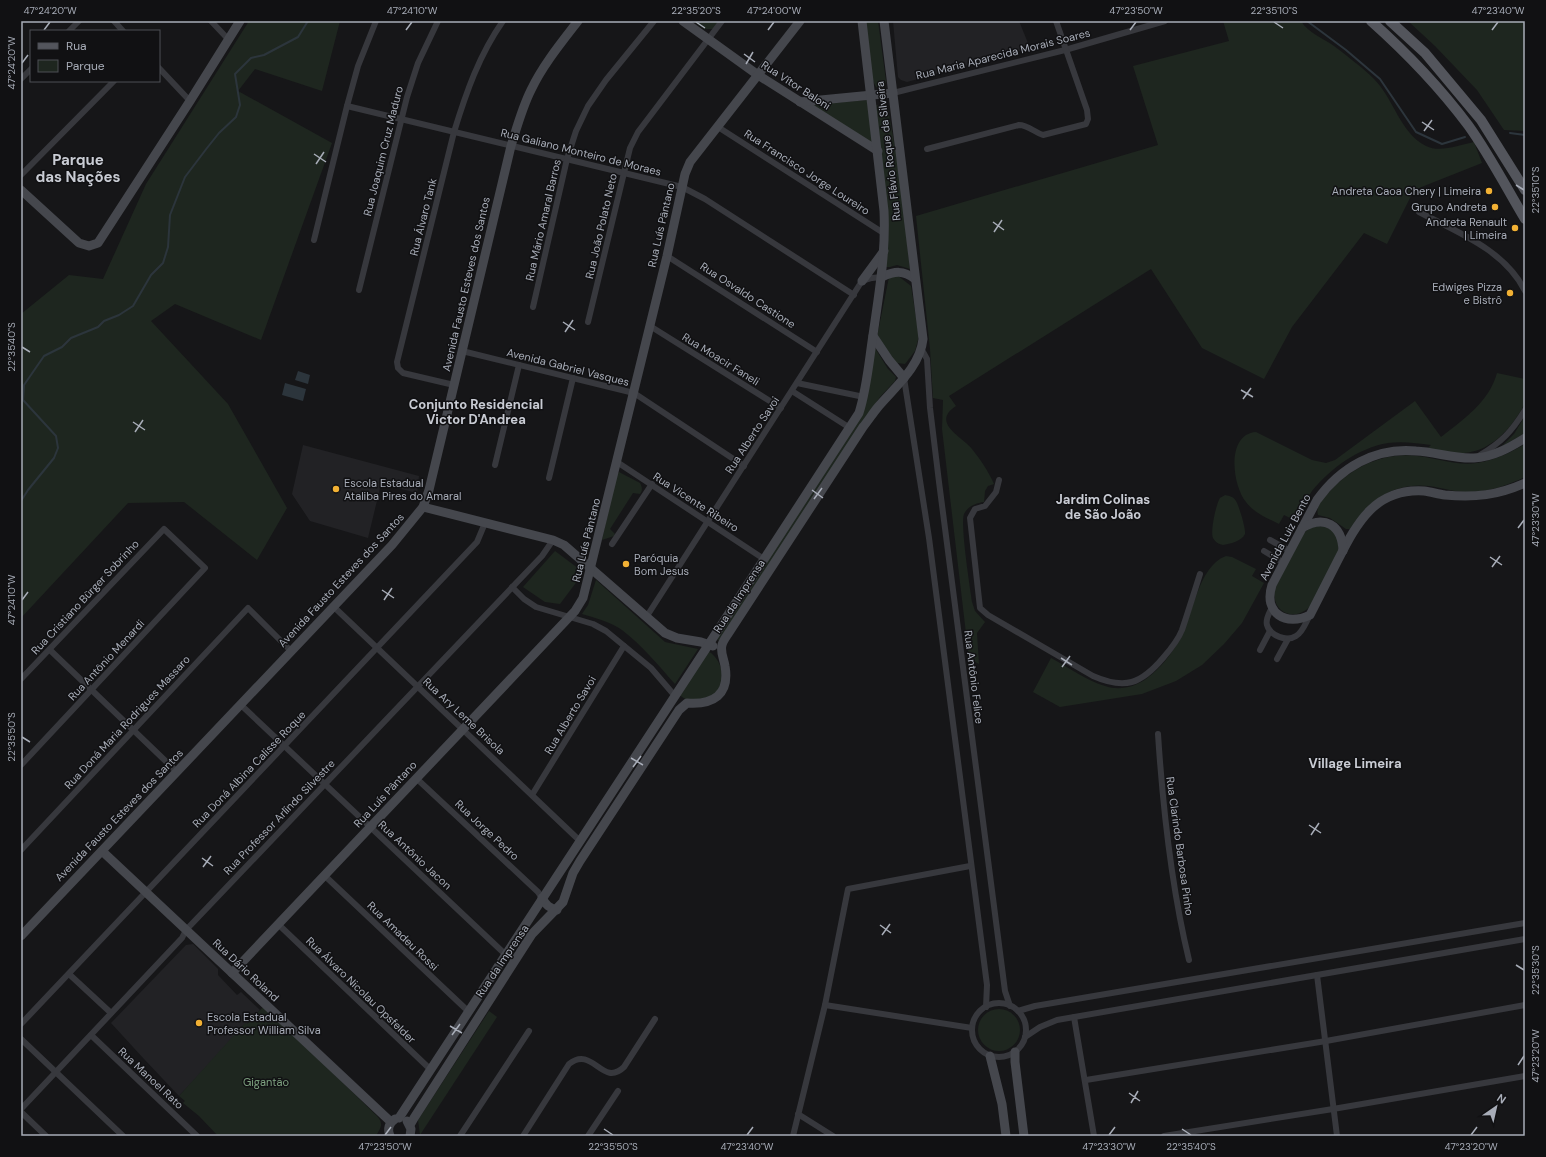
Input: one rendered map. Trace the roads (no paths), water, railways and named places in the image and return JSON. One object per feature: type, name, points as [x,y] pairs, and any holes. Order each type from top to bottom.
[{"type":"main road","points":[[1371,21],[1402,49],[1432,80],[1468,126],[1525,218]]},
{"type":"main road","points":[[1390,21],[1425,53],[1481,120],[1525,190]]},
{"type":"street","points":[[70,30],[80,21]]},
{"type":"street","points":[[114,21],[122,30]]},
{"type":"street","points":[[211,21],[228,39]]},
{"type":"street","points":[[21,190],[79,243],[89,246],[98,243],[240,21]]},
{"type":"street","points":[[314,240],[358,66],[376,21]]},
{"type":"street","name":"Rua Joaquim Cruz Maduro","points":[[359,290],[401,119],[418,63],[438,21]]},
{"type":"street","name":"Rua Álvaro Tank","points":[[454,385],[403,373],[398,368],[397,362],[454,132],[465,95],[479,61],[503,21]]},
{"type":"street","name":"Avenida Fausto Esteves dos Santos","points":[[21,936],[292,652],[392,545],[423,508],[429,490],[511,146],[519,120],[531,90],[549,58],[578,21]]},
{"type":"street","name":"Rua Mário Amaral Barros","points":[[533,307],[567,159],[576,131],[588,106],[606,80],[654,21]]},
{"type":"street","name":"Rua Vítor Baloni","points":[[683,21],[758,75],[878,152]]},
{"type":"street","name":"Rua João Polato Neto","points":[[588,322],[630,148],[638,132],[722,21]]},
{"type":"street","name":"Rua Luís Pântano","points":[[232,973],[575,611],[583,598],[667,256],[685,174],[690,162],[800,21]]},
{"type":"street","name":"Rua Flávio Roque da Silveira","points":[[862,21],[884,211],[885,234],[882,277]]},
{"type":"street","name":"Rua Flávio Roque da Silveira","points":[[884,21],[915,279]]},
{"type":"street","points":[[927,149],[1019,125],[1026,126],[1043,135],[1086,124],[1088,119],[1087,110],[1056,21]]},
{"type":"street","name":"Rua Maria Aparecida Morais Soares","points":[[893,93],[1065,50],[1144,24],[1165,21]]},
{"type":"street","points":[[160,69],[190,101]]},
{"type":"street","points":[[21,79],[30,70]]},
{"type":"street","points":[[21,175],[113,82]]},
{"type":"street","points":[[800,102],[893,93]]},
{"type":"street","name":"Rua Galiano Monteiro de Moraes","points":[[347,106],[682,187],[706,199],[854,295]]},
{"type":"street","name":"Rua Francisco Jorge Loureiro","points":[[718,127],[885,234]]},
{"type":"street","points":[[1419,212],[1492,252],[1504,262],[1524,287]]},
{"type":"street","points":[[862,281],[884,251]]},
{"type":"street","name":"Rua Osvaldo Castione","points":[[667,256],[817,352]]},
{"type":"street","points":[[862,281],[882,277],[893,272],[908,274],[915,279]]},
{"type":"street","name":"Rua da Imprensa","points":[[389,1135],[388,1126],[395,1120],[431,1070],[850,428],[864,397],[882,277]]},
{"type":"street","name":"Rua da Imprensa","points":[[410,1125],[531,936],[563,902],[573,873],[580,861],[679,710],[687,703],[699,704],[710,702],[718,696],[724,688],[726,678],[722,645],[728,634],[859,434],[877,408],[904,378],[919,358],[924,339],[915,279]]},
{"type":"street","name":"Rua Alberto Savoi","points":[[647,616],[862,281]]},
{"type":"street","name":"Rua Moacir Faneli","points":[[650,326],[781,408]]},
{"type":"street","points":[[873,336],[889,360],[904,378],[928,538],[970,866],[987,984],[986,1007]]},
{"type":"street","name":"Avenida Gabriel Vasques","points":[[462,350],[634,393],[744,466]]},
{"type":"street","name":"Rua Antônio Felice","points":[[922,350],[927,359],[930,408],[939,482],[1005,992],[1010,1006]]},
{"type":"street","points":[[495,465],[519,365]]},
{"type":"street","points":[[549,478],[573,378]]},
{"type":"street","points":[[797,383],[864,397]]},
{"type":"street","points":[[792,391],[850,428]]},
{"type":"street","points":[[1476,458],[1506,437],[1516,425],[1525,410]]},
{"type":"street","name":"Avenida Luiz Bento","points":[[1272,607],[1269,600],[1269,593],[1317,500],[1326,488],[1356,463],[1376,454],[1397,451],[1416,451],[1460,458],[1476,458],[1493,455],[1525,438]]},
{"type":"street","name":"Rua Vicente Ribeiro","points":[[617,462],[764,558]]},
{"type":"street","points":[[999,480],[996,492],[985,506],[975,509],[970,518],[980,608],[988,615],[1107,683],[1118,684],[1137,681],[1150,671],[1169,650],[1181,631],[1200,574]]},
{"type":"street","points":[[1310,614],[1301,619],[1291,620],[1277,614],[1272,607],[1267,616],[1266,624],[1270,631],[1278,636],[1288,639],[1301,632],[1359,522],[1372,508],[1387,498],[1405,492],[1424,491],[1444,495],[1469,497],[1491,495],[1511,490],[1525,483]]},
{"type":"street","points":[[612,544],[652,484]]},
{"type":"street","points":[[423,508],[553,540],[564,545],[665,633],[677,638],[709,644],[722,653]]},
{"type":"street","points":[[1302,528],[1310,523],[1319,521],[1327,523],[1340,532],[1343,540],[1343,551]]},
{"type":"street","name":"Rua Doná Albina Calisse Roque","points":[[21,1024],[477,542],[485,523]]},
{"type":"street","name":"Rua Cristiano Bürger Sobrinho","points":[[21,680],[164,529],[206,568]]},
{"type":"street","name":"Rua Professor Arlíndo Silvestre","points":[[21,1109],[182,938],[186,930],[542,556],[553,540]]},
{"type":"street","points":[[1270,540],[1290,551]]},
{"type":"street","points":[[1264,551],[1284,563]]},
{"type":"street","name":"Rua Antônio Menardi","points":[[21,765],[206,568]]},
{"type":"street","points":[[512,587],[524,599],[536,607],[593,624],[600,628],[652,668],[675,696],[687,703]]},
{"type":"street","name":"Rua Ary Leme Brisola","points":[[334,607],[580,840]]},
{"type":"street","name":"Rua Doná Maria Rodrigues Massaro","points":[[21,850],[248,608],[292,652]]},
{"type":"street","points":[[1260,650],[1270,631]]},
{"type":"street","points":[[1277,659],[1288,639]]},
{"type":"street","name":"Rua Alberto Savoi","points":[[532,795],[624,646]]},
{"type":"street","points":[[50,650],[177,772]]},
{"type":"street","name":"Rua Antônio Jacon","points":[[241,705],[506,955]]},
{"type":"street","name":"Rua Clarindo Barbosa Pinho","points":[[1158,734],[1160,774],[1172,875],[1189,960]]},
{"type":"street","name":"Rua Jorge Pedro","points":[[416,778],[538,892],[542,898]]},
{"type":"street","name":"Rua Dário Roland","points":[[102,851],[232,973],[395,1120]]},
{"type":"street","points":[[793,1136],[825,1005],[848,889],[970,866]]},
{"type":"street","name":"Rua Amadeu Rossi","points":[[324,875],[469,1012]]},
{"type":"street","points":[[542,898],[546,904],[557,910]]},
{"type":"street","points":[[1018,1012],[1043,1004],[1525,923]]},
{"type":"street","name":"Rua Álvaro Nicolau Opsfelder","points":[[278,924],[431,1070]]},
{"type":"street","points":[[1025,1036],[1040,1027],[1057,1020],[1525,939]]},
{"type":"street","points":[[69,974],[111,1013]]},
{"type":"street","points":[[1317,975],[1337,1136]]},
{"type":"street","points":[[998,1004],[1010,1006],[1018,1012],[1024,1023],[1025,1036],[1022,1045],[1016,1052],[1008,1056],[990,1056],[982,1051],[976,1044],[973,1037],[972,1028],[974,1020],[979,1012],[986,1007],[998,1004]]},
{"type":"street","points":[[825,1005],[972,1028]]},
{"type":"street","points":[[1086,1080],[1326,1041],[1525,1005]]},
{"type":"street","points":[[1074,1017],[1086,1080],[1094,1136]]},
{"type":"street","points":[[523,1136],[569,1064],[582,1058],[588,1060],[605,1072],[612,1074],[619,1072],[624,1067],[655,1019]]},
{"type":"street","points":[[460,1136],[529,1031]]},
{"type":"street","name":"Rua Manoel Rato","points":[[91,1035],[197,1136]]},
{"type":"street","points":[[21,1039],[123,1136]]},
{"type":"street","points":[[1016,1052],[1015,1062],[1024,1136]]},
{"type":"street","points":[[990,1056],[1002,1104],[1006,1136]]},
{"type":"street","points":[[1164,1136],[1525,1076]]},
{"type":"street","points":[[588,1136],[618,1091]]},
{"type":"street","points":[[21,1112],[46,1136]]},
{"type":"street","points":[[798,1114],[833,1136]]},
{"type":"street","points":[[395,1120],[404,1119],[410,1125],[410,1136]]},
{"type":"waterway","points":[[21,501],[54,458],[58,448],[56,436],[23,400],[24,385],[44,356],[62,347],[71,338],[98,327],[104,321],[119,315],[133,306],[151,275],[163,263],[168,247],[170,215],[185,177],[219,133],[236,117],[240,105],[235,74],[251,58],[264,55],[298,37],[308,21]]},
{"type":"waterway","points":[[1307,21],[1346,50],[1380,79],[1416,132],[1442,144],[1465,137]]},
{"type":"waterway","points":[[1510,133],[1525,135]]},
{"type":"place","name":"Andreta Caoa Chery | Limeira","points":[[1489,191]]},
{"type":"place","name":"Grupo Andreta","points":[[1495,207]]},
{"type":"place","name":"Andreta Renault | Limeira","points":[[1515,228]]},
{"type":"place","name":"Edwiges Pizza e Bistrô","points":[[1510,293]]},
{"type":"place","name":"Escola Estadual Ataliba Pires do Amaral","points":[[336,489]]},
{"type":"place","name":"Paróquia Bom Jesus","points":[[626,564]]},
{"type":"place","name":"Escola Estadual Professor William Silva","points":[[199,1023]]},
{"type":"district","name":"Parque das Nações","points":[[78,168]]},
{"type":"district","name":"Conjunto Residencial Victor D'Andrea","points":[[476,412]]},
{"type":"district","name":"Jardim Colinas de São João","points":[[1103,506]]},
{"type":"district","name":"Village Limeira","points":[[1355,763]]},
{"type":"park label","name":"Gigantão","points":[[266,1082]]}]
